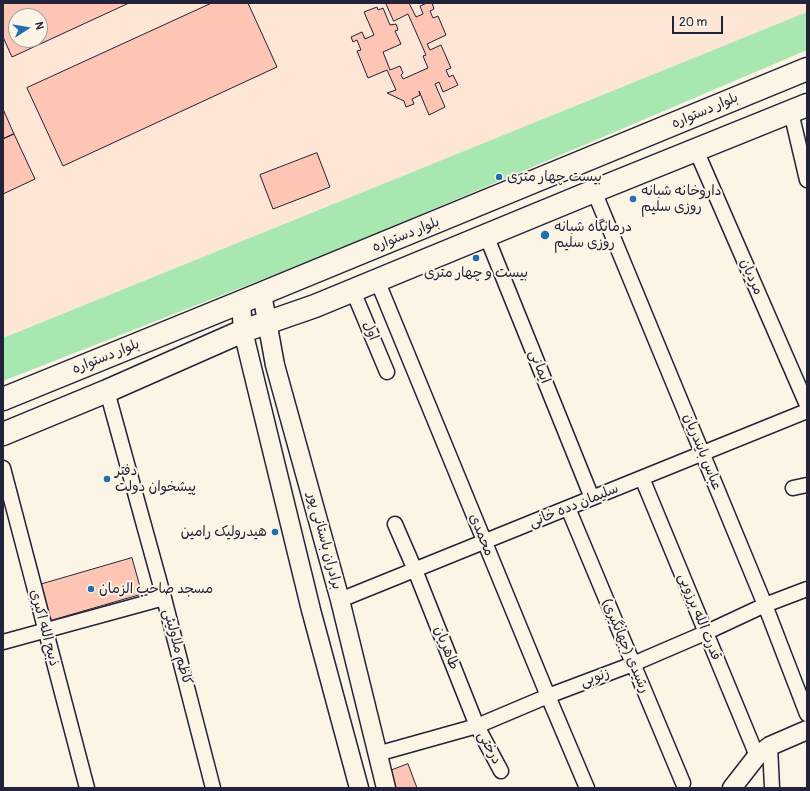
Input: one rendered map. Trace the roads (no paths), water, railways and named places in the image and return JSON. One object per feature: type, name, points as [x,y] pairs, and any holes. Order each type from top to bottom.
[{"type":"main road","name":"بلوار دستواره","points":[[3,399],[262,294],[807,68]]},
{"type":"main road","points":[[3,434],[108,391],[243,331],[353,291],[594,190],[799,109]]},
{"type":"street","points":[[799,109],[807,180]]},
{"type":"street","name":"مردیان","points":[[696,150],[807,405]]},
{"type":"street","name":"عباس بایندریان","points":[[594,190],[765,605],[807,714]]},
{"type":"street","name":"ایمانی","points":[[486,235],[592,498]]},
{"type":"street","name":"محمدی","points":[[377,280],[484,542],[587,788]]},
{"type":"street","name":"اول","points":[[353,291],[387,372]]},
{"type":"street","name":"برادران باستانی پور","points":[[262,294],[275,365],[340,600],[386,788]]},
{"type":"street","name":"برادران باستانی پور","points":[[241,302],[243,331],[311,610],[359,788]]},
{"type":"street","name":"کاظم ملاولیئی","points":[[108,391],[164,598],[213,788]]},
{"type":"street","name":"سلیمان دده خانی","points":[[340,600],[807,411]]},
{"type":"street","name":"ذبیح الله اکبری","points":[[3,468],[44,630],[87,788]]},
{"type":"street","name":"قدرت الله برزویی","points":[[642,478],[705,633],[764,751]]},
{"type":"street","points":[[793,488],[807,485]]},
{"type":"street","name":"رشیدی (جهانگیری)","points":[[568,508],[683,783]]},
{"type":"street","points":[[395,524],[415,570]]},
{"type":"street","name":"طاهریان","points":[[415,570],[477,726]]},
{"type":"street","name":"زنوبی","points":[[377,754],[477,726],[548,696],[633,664],[765,605],[807,589]]},
{"type":"street","points":[[3,642],[164,598]]},
{"type":"street","name":"درختی","points":[[477,726],[501,771]]},
{"type":"street","points":[[732,788],[764,751],[807,730]]},
{"type":"street","points":[[764,751],[772,788]]},
{"type":"place","name":"بیست چهار متری","points":[[499,177]]},
{"type":"place","name":"داروخانه شبانه روزی سلیم","points":[[633,199]]},
{"type":"place","name":"درمانگاه شبانه روزی سلیم","points":[[545,235]]},
{"type":"place","name":"بیست و چهار متری","points":[[476,258]]},
{"type":"place","name":"دفتر پیشخوان دولت","points":[[107,479]]},
{"type":"place","name":"هیدرولیک رامین","points":[[275,532]]},
{"type":"place","name":"مسجد صاحب الزمان","points":[[91,589]]}]
